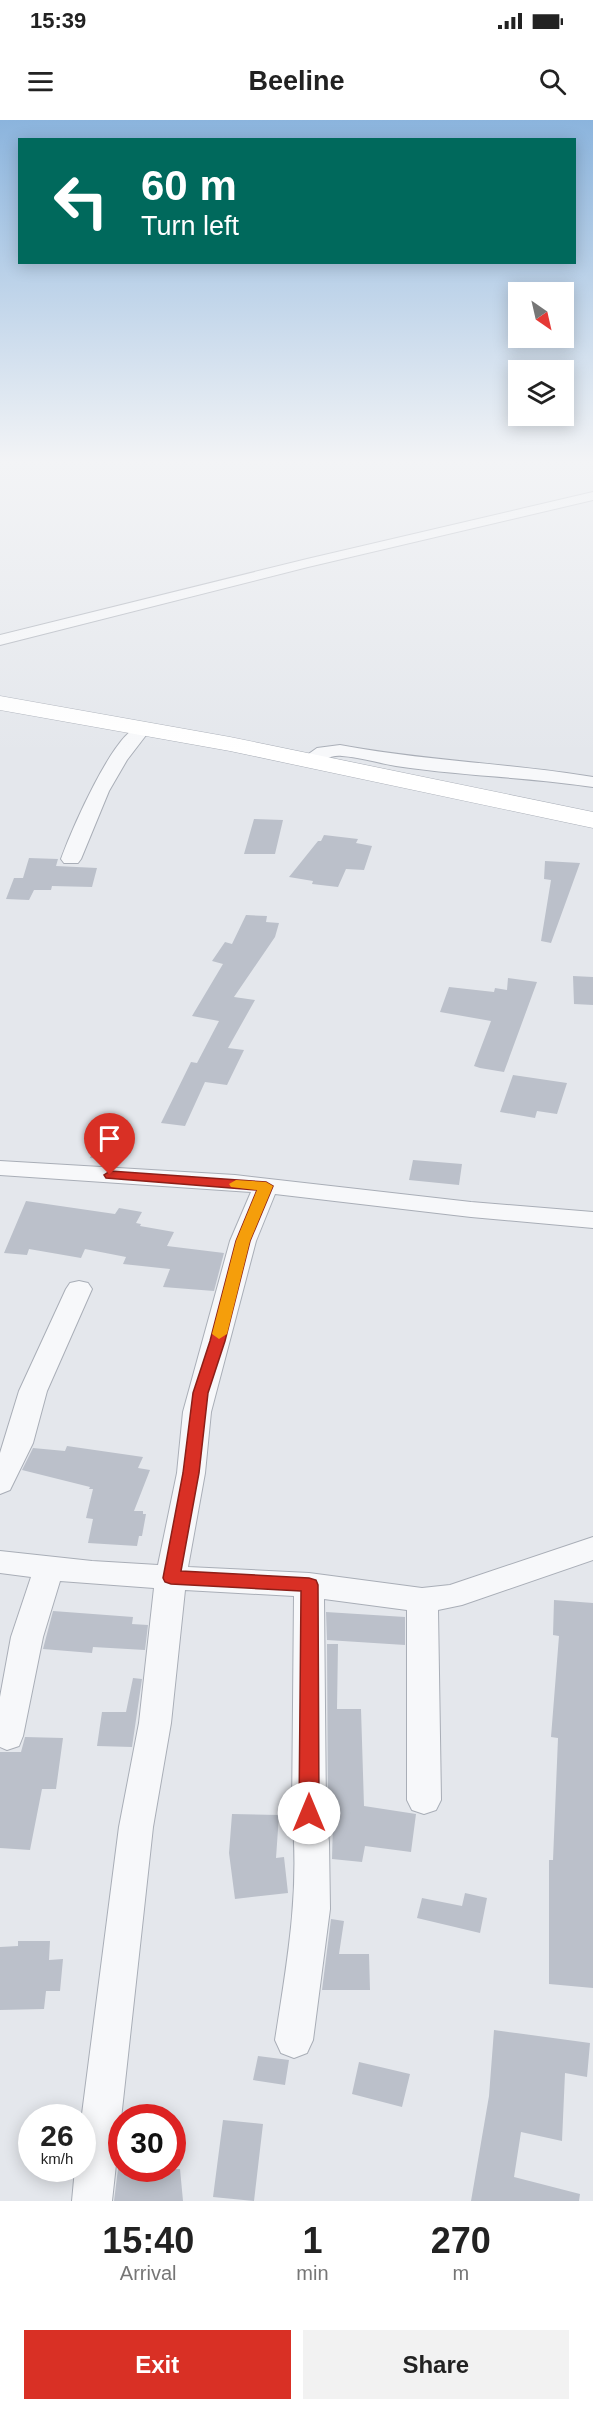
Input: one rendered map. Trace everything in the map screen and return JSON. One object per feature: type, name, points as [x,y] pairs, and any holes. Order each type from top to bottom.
[{"type":"main road","points":[[0,703],[309,760],[593,820]]},
{"type":"street","points":[[0,640],[330,558]]},
{"type":"street","points":[[71,859],[83,824],[129,744],[141,730]]},
{"type":"street","points":[[309,760],[323,752],[340,750],[397,761],[536,773],[593,783]]},
{"type":"street","points":[[0,1168],[266,1186],[385,1201],[593,1220]]},
{"type":"street","points":[[92,2201],[136,1827],[155,1723],[171,1578],[191,1473],[201,1393],[243,1241],[266,1186]]},
{"type":"street","points":[[0,1483],[24,1428],[33,1391],[79,1289]]},
{"type":"street","points":[[0,1562],[171,1578],[309,1585],[422,1600],[451,1597],[593,1548]]},
{"type":"street","points":[[7,1736],[27,1637],[49,1568]]},
{"type":"street","points":[[294,2040],[312,1909],[312,1842],[309,1813],[309,1585]]},
{"type":"street","points":[[422,1600],[424,1800]]},
{"type":"building","points":[[254,819],[283,820],[275,854],[244,854]]},
{"type":"building","points":[[324,835],[358,839],[356,843],[372,846],[364,870],[346,869],[338,887],[312,884],[313,881],[289,877],[318,841],[321,841]]},
{"type":"building","points":[[29,858],[58,859],[56,866],[97,868],[92,887],[52,886],[51,890],[34,890],[29,900],[6,899],[14,878],[23,878]]},
{"type":"building","points":[[545,861],[580,863],[551,943],[541,941],[551,880],[544,879]]},
{"type":"building","points":[[246,915],[267,916],[266,922],[279,923],[275,937],[234,997],[255,1000],[228,1048],[244,1050],[227,1085],[205,1082],[185,1126],[161,1123],[191,1062],[197,1063],[219,1021],[192,1016],[223,964],[212,961],[225,942],[232,944]]},
{"type":"building","points":[[573,976],[593,977],[593,1005],[574,1004]]},
{"type":"building","points":[[508,978],[537,982],[504,1072],[474,1066],[491,1021],[440,1012],[449,987],[494,992],[495,988],[507,990]]},
{"type":"building","points":[[513,1075],[567,1083],[557,1114],[537,1111],[535,1118],[500,1112]]},
{"type":"building","points":[[100,1131],[134,1134],[123,1161],[90,1158]]},
{"type":"building","points":[[413,1160],[462,1164],[459,1185],[409,1180]]},
{"type":"building","points":[[26,1201],[115,1214],[119,1208],[142,1212],[136,1223],[141,1224],[140,1226],[174,1232],[167,1246],[224,1253],[214,1291],[163,1287],[170,1269],[123,1264],[126,1257],[85,1249],[81,1258],[29,1249],[27,1255],[4,1253]]},
{"type":"building","points":[[67,1446],[143,1457],[138,1468],[150,1470],[134,1511],[143,1511],[143,1514],[146,1514],[142,1536],[139,1536],[137,1546],[88,1543],[93,1519],[86,1518],[93,1489],[22,1470],[33,1448],[65,1451]]},
{"type":"building","points":[[554,1600],[593,1603],[593,1988],[549,1984],[549,1860],[553,1860],[558,1738],[551,1737],[559,1636],[553,1635]]},
{"type":"building","points":[[53,1611],[133,1617],[132,1624],[148,1625],[145,1650],[93,1647],[92,1653],[43,1649]]},
{"type":"building","points":[[326,1612],[405,1617],[405,1645],[327,1640]]},
{"type":"building","points":[[327,1644],[338,1644],[337,1709],[361,1709],[364,1806],[416,1814],[411,1852],[365,1846],[362,1862],[332,1859],[333,1823],[329,1823],[328,1813]]},
{"type":"building","points":[[133,1678],[142,1679],[132,1747],[97,1746],[102,1712],[126,1712]]},
{"type":"building","points":[[25,1737],[63,1738],[56,1789],[42,1789],[30,1850],[0,1848],[0,1752],[21,1752]]},
{"type":"building","points":[[232,1814],[279,1815],[276,1858],[284,1857],[288,1893],[235,1899],[229,1853]]},
{"type":"building","points":[[465,1893],[487,1898],[480,1933],[417,1918],[422,1898],[462,1906]]},
{"type":"building","points":[[331,1919],[344,1921],[339,1954],[369,1954],[370,1990],[322,1990]]},
{"type":"building","points":[[18,1941],[50,1941],[49,1960],[63,1959],[60,1991],[46,1991],[44,2009],[0,2010],[0,1947],[18,1946]]},
{"type":"building","points":[[494,2030],[590,2043],[587,2077],[565,2073],[562,2141],[521,2132],[514,2177],[580,2194],[579,2201],[471,2201],[489,2096]]},
{"type":"building","points":[[258,2056],[289,2060],[285,2085],[253,2080]]},
{"type":"building","points":[[359,2062],[410,2074],[402,2107],[352,2094]]},
{"type":"building","points":[[223,2120],[263,2124],[254,2201],[213,2197]]},
{"type":"building","points":[[116,2182],[181,2182],[183,2201],[114,2201]]},
{"type":"slow traffic","points":[[219,1334],[243,1241],[266,1186],[236,1184]]},
{"type":"route","points":[[110,1175],[266,1186],[243,1241],[217,1341],[207,1368],[197,1412],[189,1486],[171,1578],[309,1585],[309,1813]]}]
